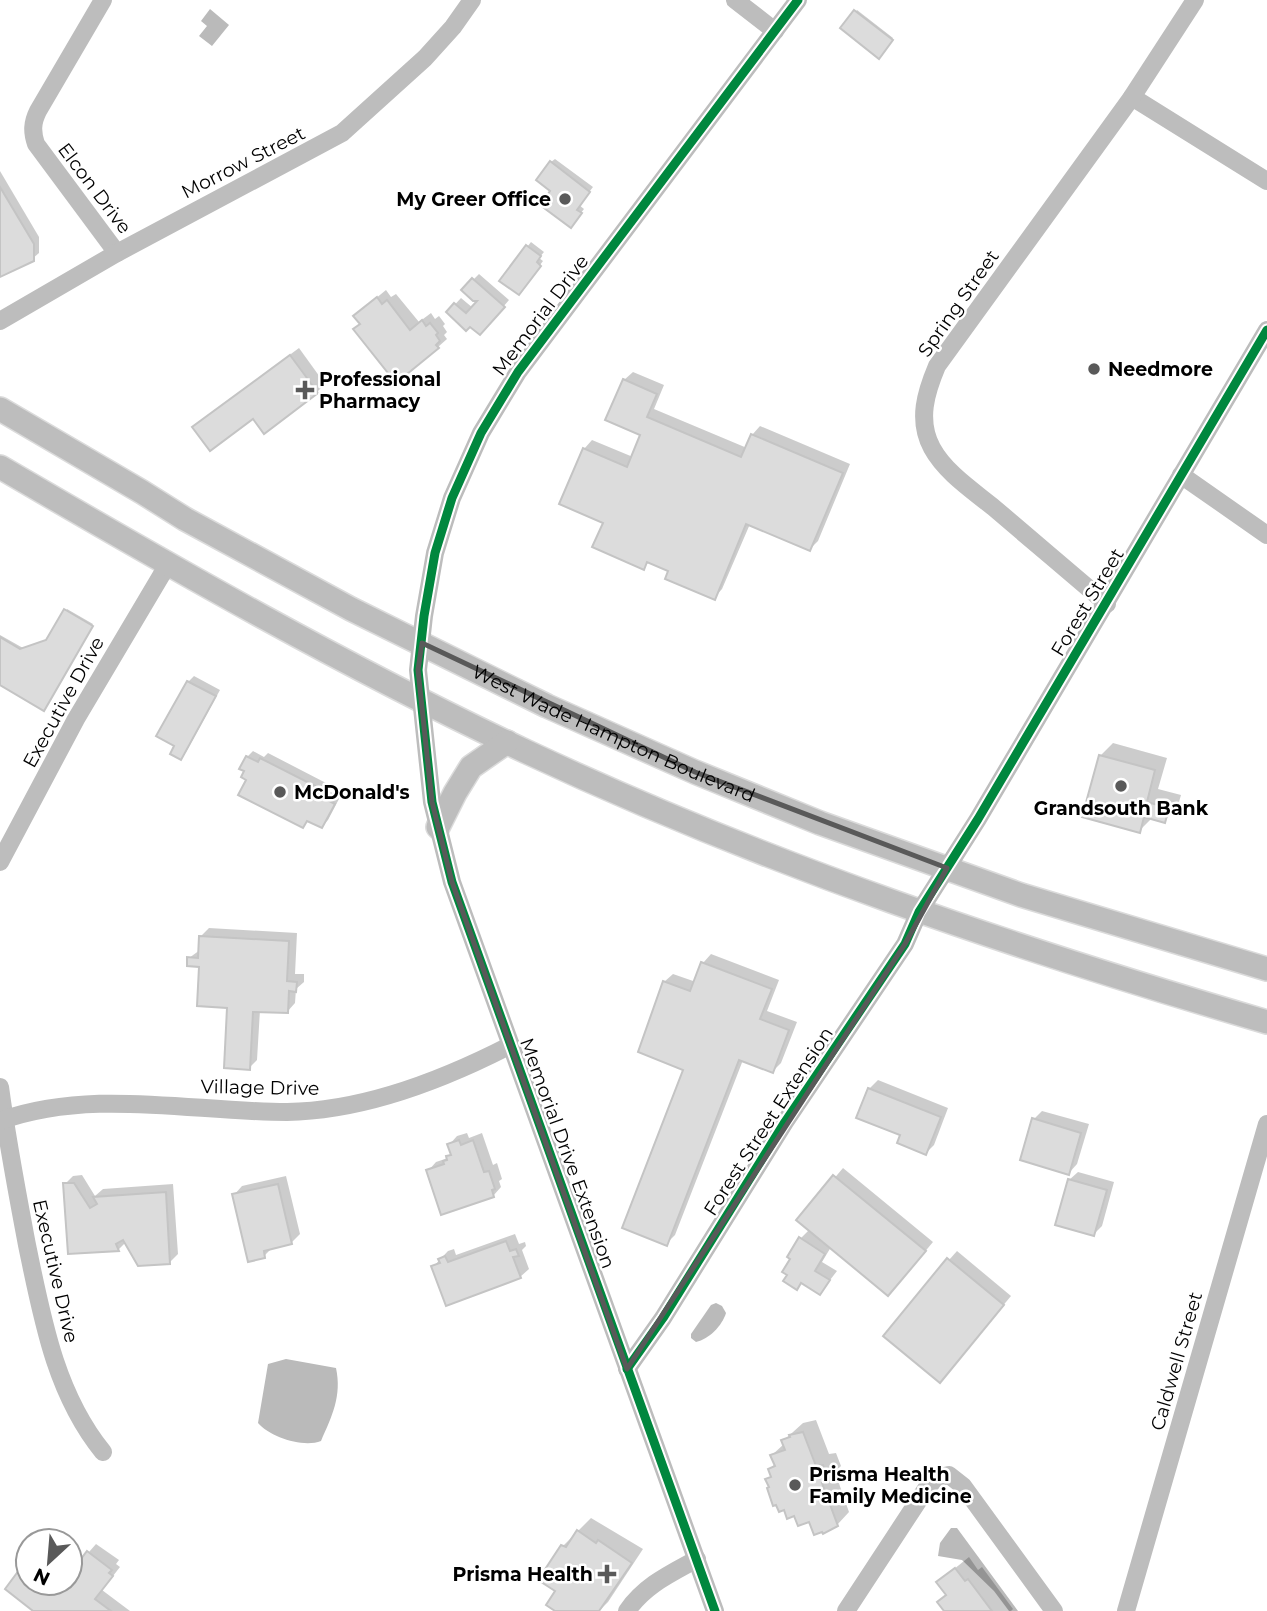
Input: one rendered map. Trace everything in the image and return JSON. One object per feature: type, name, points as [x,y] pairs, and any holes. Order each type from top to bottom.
[{"type":"main road","name":"West Wade Hampton Boulevard","points":[[0,409],[185,519],[351,609],[547,706],[695,772],[820,822],[947,868],[1103,921],[1267,969]]},
{"type":"main road","points":[[0,467],[328,654],[508,743],[675,818],[802,870],[919,912],[1101,973],[1267,1022]]},
{"type":"main road","points":[[438,827],[463,777],[481,760],[508,743]]},
{"type":"street","name":"Elcon Drive","points":[[103,0],[34,118],[33,135],[36,144],[117,253]]},
{"type":"street","name":"Morrow Street","points":[[0,321],[117,253],[342,133],[425,58],[453,27],[472,0]]},
{"type":"street","points":[[735,0],[775,31]]},
{"type":"street","name":"Memorial Drive","points":[[421,699],[418,670],[432,568],[452,498],[497,404],[518,372],[798,0]]},
{"type":"street","name":"Spring Street","points":[[1107,604],[964,483],[940,459],[931,447],[923,408],[937,366],[1132,97],[1195,0]]},
{"type":"street","points":[[1132,97],[1267,181]]},
{"type":"street","name":"Forest Street","points":[[933,890],[1107,604],[1267,330]]},
{"type":"street","points":[[1181,475],[1267,535]]},
{"type":"street","name":"Executive Drive","points":[[0,862],[76,719],[168,564]]},
{"type":"street","name":"Memorial Drive Extension","points":[[421,699],[432,802],[452,882],[715,1611]]},
{"type":"street","name":"Forest Street Extension","points":[[627,1369],[663,1318],[785,1122],[905,944],[919,912],[933,890]]},
{"type":"street","name":"Village Drive","points":[[2,1121],[27,1112],[66,1106],[111,1104],[287,1112],[331,1109],[387,1096],[475,1063],[511,1045]]},
{"type":"street","name":"Executive Drive","points":[[0,1087],[2,1121],[36,1290],[49,1340],[68,1396],[86,1432],[103,1452]]},
{"type":"street","name":"Caldwell Street","points":[[1126,1611],[1267,1124]]},
{"type":"street","points":[[846,1611],[926,1489],[936,1478],[949,1475],[963,1486],[1055,1611]]},
{"type":"street","points":[[627,1611],[654,1582],[697,1559]]},
{"type":"highlighted area","points":[[422,643],[695,772],[947,868],[905,944],[627,1369],[511,1045],[452,882],[432,802],[418,670]]},
{"type":"shaded area","points":[[210,9],[229,25],[212,46],[199,36],[207,26],[201,21]]},
{"type":"shaded area","points":[[716,1303],[722,1306],[726,1313],[724,1318],[710,1335],[696,1342],[691,1338],[691,1334],[711,1305]]},
{"type":"shaded area","points":[[286,1359],[336,1368],[337,1397],[321,1441],[305,1443],[287,1440],[270,1433],[258,1423],[268,1364]]},
{"type":"shaded area","points":[[951,1528],[957,1528],[1018,1611],[1009,1611],[994,1591],[962,1560],[938,1556],[940,1543]]},
{"type":"building","points":[[854,10],[893,40],[879,59],[840,28]]},
{"type":"building","name":"My Greer Office","points":[[550,161],[590,192],[577,210],[582,213],[571,228],[540,205],[550,191],[536,180]]},
{"type":"building","points":[[0,187],[34,244],[34,261],[0,277]]},
{"type":"building","points":[[526,245],[541,256],[537,262],[541,266],[519,295],[499,281]]},
{"type":"building","points":[[472,278],[505,307],[480,335],[470,327],[466,331],[446,312],[454,303],[466,313],[477,301],[473,301],[461,290]]},
{"type":"building","points":[[377,297],[382,304],[387,300],[410,330],[422,320],[426,326],[430,323],[438,333],[436,335],[440,341],[436,345],[439,348],[396,383],[353,329],[360,324],[353,316]]},
{"type":"building","points":[[290,355],[318,393],[264,434],[253,419],[210,451],[192,427]]},
{"type":"building","points":[[623,379],[657,394],[647,417],[741,457],[751,434],[843,473],[810,551],[746,524],[715,600],[665,579],[668,571],[647,562],[644,570],[592,547],[603,523],[559,504],[583,448],[627,467],[640,435],[605,420]]},
{"type":"building","points":[[64,609],[93,626],[44,711],[0,685],[0,637],[20,649],[46,640]]},
{"type":"building","points":[[187,681],[216,696],[181,760],[170,754],[174,746],[156,736]]},
{"type":"building","name":"Grandsouth Bank","points":[[1099,755],[1155,770],[1147,802],[1169,808],[1165,823],[1144,817],[1140,833],[1082,817]]},
{"type":"building","name":"McDonald's","points":[[246,756],[258,762],[260,758],[321,789],[318,795],[335,804],[322,828],[307,821],[303,828],[238,795],[246,780],[241,777],[244,771],[239,769]]},
{"type":"building","points":[[199,936],[289,941],[287,981],[297,982],[296,992],[289,991],[288,1013],[253,1012],[250,1070],[224,1068],[227,1008],[197,1006],[199,967],[187,966],[187,957],[198,958]]},
{"type":"building","points":[[701,962],[772,989],[760,1019],[789,1030],[773,1073],[739,1060],[667,1246],[622,1228],[683,1070],[638,1052],[663,981],[690,991]]},
{"type":"building","points":[[868,1088],[941,1117],[926,1155],[897,1143],[900,1135],[856,1118]]},
{"type":"building","points":[[1032,1118],[1081,1133],[1069,1175],[1020,1160]]},
{"type":"building","points":[[459,1140],[461,1145],[473,1140],[484,1172],[489,1171],[495,1189],[492,1190],[494,1197],[441,1215],[426,1170],[444,1164],[446,1156],[451,1155],[447,1144]]},
{"type":"building","points":[[833,1175],[926,1251],[888,1296],[796,1220]]},
{"type":"building","points":[[1068,1179],[1107,1190],[1094,1236],[1055,1225]]},
{"type":"building","points":[[63,1183],[74,1183],[90,1208],[97,1204],[93,1197],[166,1192],[170,1264],[138,1266],[123,1240],[116,1244],[119,1251],[68,1254]]},
{"type":"building","points":[[278,1184],[292,1244],[264,1251],[265,1258],[248,1262],[232,1194]]},
{"type":"building","points":[[799,1237],[825,1254],[815,1271],[830,1280],[820,1295],[801,1283],[797,1290],[783,1281],[787,1275],[782,1272],[790,1259],[787,1257]]},
{"type":"building","points":[[506,1241],[510,1251],[516,1249],[519,1256],[513,1257],[521,1278],[446,1306],[431,1266],[440,1263],[438,1259],[445,1256],[448,1262]]},
{"type":"building","points":[[947,1258],[1004,1305],[940,1383],[883,1336]]},
{"type":"building","name":"Prisma Health Family Medicine","points":[[803,1432],[816,1466],[823,1465],[829,1481],[822,1483],[838,1526],[823,1534],[814,1535],[809,1522],[798,1526],[794,1516],[787,1519],[784,1510],[779,1512],[776,1505],[773,1506],[765,1479],[771,1477],[768,1469],[775,1466],[770,1455],[785,1450],[781,1440]]},
{"type":"building","points":[[577,1530],[596,1543],[598,1540],[632,1563],[599,1611],[555,1611],[546,1605],[555,1591],[538,1580],[561,1545],[566,1547]]},
{"type":"building","points":[[87,1551],[112,1570],[109,1573],[113,1576],[95,1599],[111,1611],[33,1611],[15,1597],[84,1597],[84,1555]]},
{"type":"building","points":[[955,1568],[965,1581],[968,1579],[992,1611],[944,1611],[937,1602],[946,1595],[936,1582]]},
{"type":"building","points":[[14,1577],[14,1596],[5,1589]]},
{"type":"cycle path","points":[[715,1611],[452,882],[432,802],[418,670],[435,553],[452,498],[481,433],[518,372],[798,0]]},
{"type":"cycle path","points":[[627,1369],[663,1318],[785,1122],[905,944],[919,912],[978,819],[1267,330]]},
{"type":"place","name":"My Greer Office","points":[[565,199]]},
{"type":"place","name":"Needmore","points":[[1094,369]]},
{"type":"place","name":"Professional Pharmacy","points":[[305,390]]},
{"type":"place","name":"Grandsouth Bank","points":[[1121,786]]},
{"type":"place","name":"McDonald's","points":[[280,792]]},
{"type":"place","name":"Prisma Health Family Medicine","points":[[795,1485]]},
{"type":"place","name":"Prisma Health","points":[[607,1574]]}]
